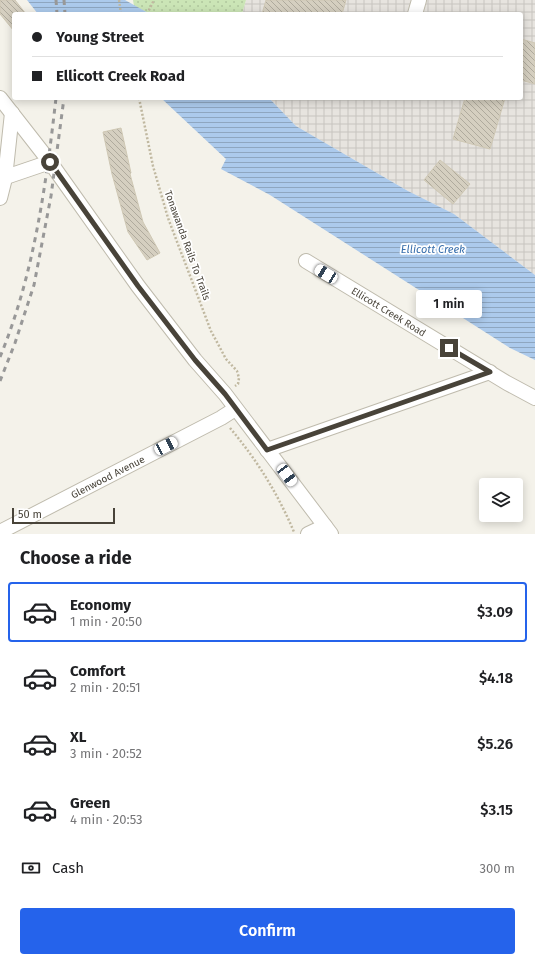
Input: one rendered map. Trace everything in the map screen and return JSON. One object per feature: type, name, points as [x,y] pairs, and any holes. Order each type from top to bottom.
[{"type":"street","points":[[416,12],[419,0]]},
{"type":"street","points":[[0,98],[50,162],[138,286],[328,530],[308,534]]},
{"type":"street","points":[[0,198],[12,113]]},
{"type":"street","points":[[2,179],[50,162]]},
{"type":"street","name":"Ellicott Creek Road","points":[[306,261],[535,398]]},
{"type":"street","points":[[267,450],[490,372]]},
{"type":"street","name":"Glenwood Avenue","points":[[0,532],[221,418],[235,409]]},
{"type":"path","points":[[119,0],[122,12]]},
{"type":"path","points":[[148,12],[154,0]]},
{"type":"path","name":"Tonawanda Rails To Trails","points":[[138,100],[153,166],[168,218],[211,331],[226,359],[237,372],[239,378],[238,384],[234,387]]},
{"type":"path","points":[[228,426],[269,480],[294,531]]},
{"type":"shaded area","points":[[246,0],[535,0],[535,275],[454,214],[408,191],[296,126],[271,100],[523,100],[523,12],[243,12]]},
{"type":"green space","points":[[133,0],[246,0],[243,12],[146,12],[134,6]]},
{"type":"water","points":[[27,0],[125,0],[146,12],[36,12]]},
{"type":"water","name":"Ellicott Creek","points":[[163,100],[271,100],[296,126],[408,191],[454,214],[535,275],[535,360],[510,348],[270,195],[221,169],[226,159]]},
{"type":"building","points":[[0,0],[15,0],[24,12],[12,12],[12,29],[0,14]]},
{"type":"building","points":[[266,0],[346,0],[343,12],[263,12]]},
{"type":"building","points":[[523,40],[535,43],[535,84],[523,81]]},
{"type":"building","points":[[464,100],[504,100],[490,149],[453,139]]},
{"type":"building","points":[[121,128],[130,174],[143,222],[160,253],[147,260],[128,232],[112,174],[103,132]]},
{"type":"building","points":[[440,160],[470,184],[453,204],[424,180]]},
{"type":"railway","points":[[56,0],[57,12]]},
{"type":"railway","points":[[64,0],[65,12]]},
{"type":"railway","points":[[0,357],[12,326],[30,262],[43,197],[56,100]]},
{"type":"railway","points":[[0,381],[15,343],[34,285],[51,196],[64,100]]},
{"type":"route","points":[[50,162],[138,286],[195,360],[225,394],[267,450],[490,372],[449,348]]}]
